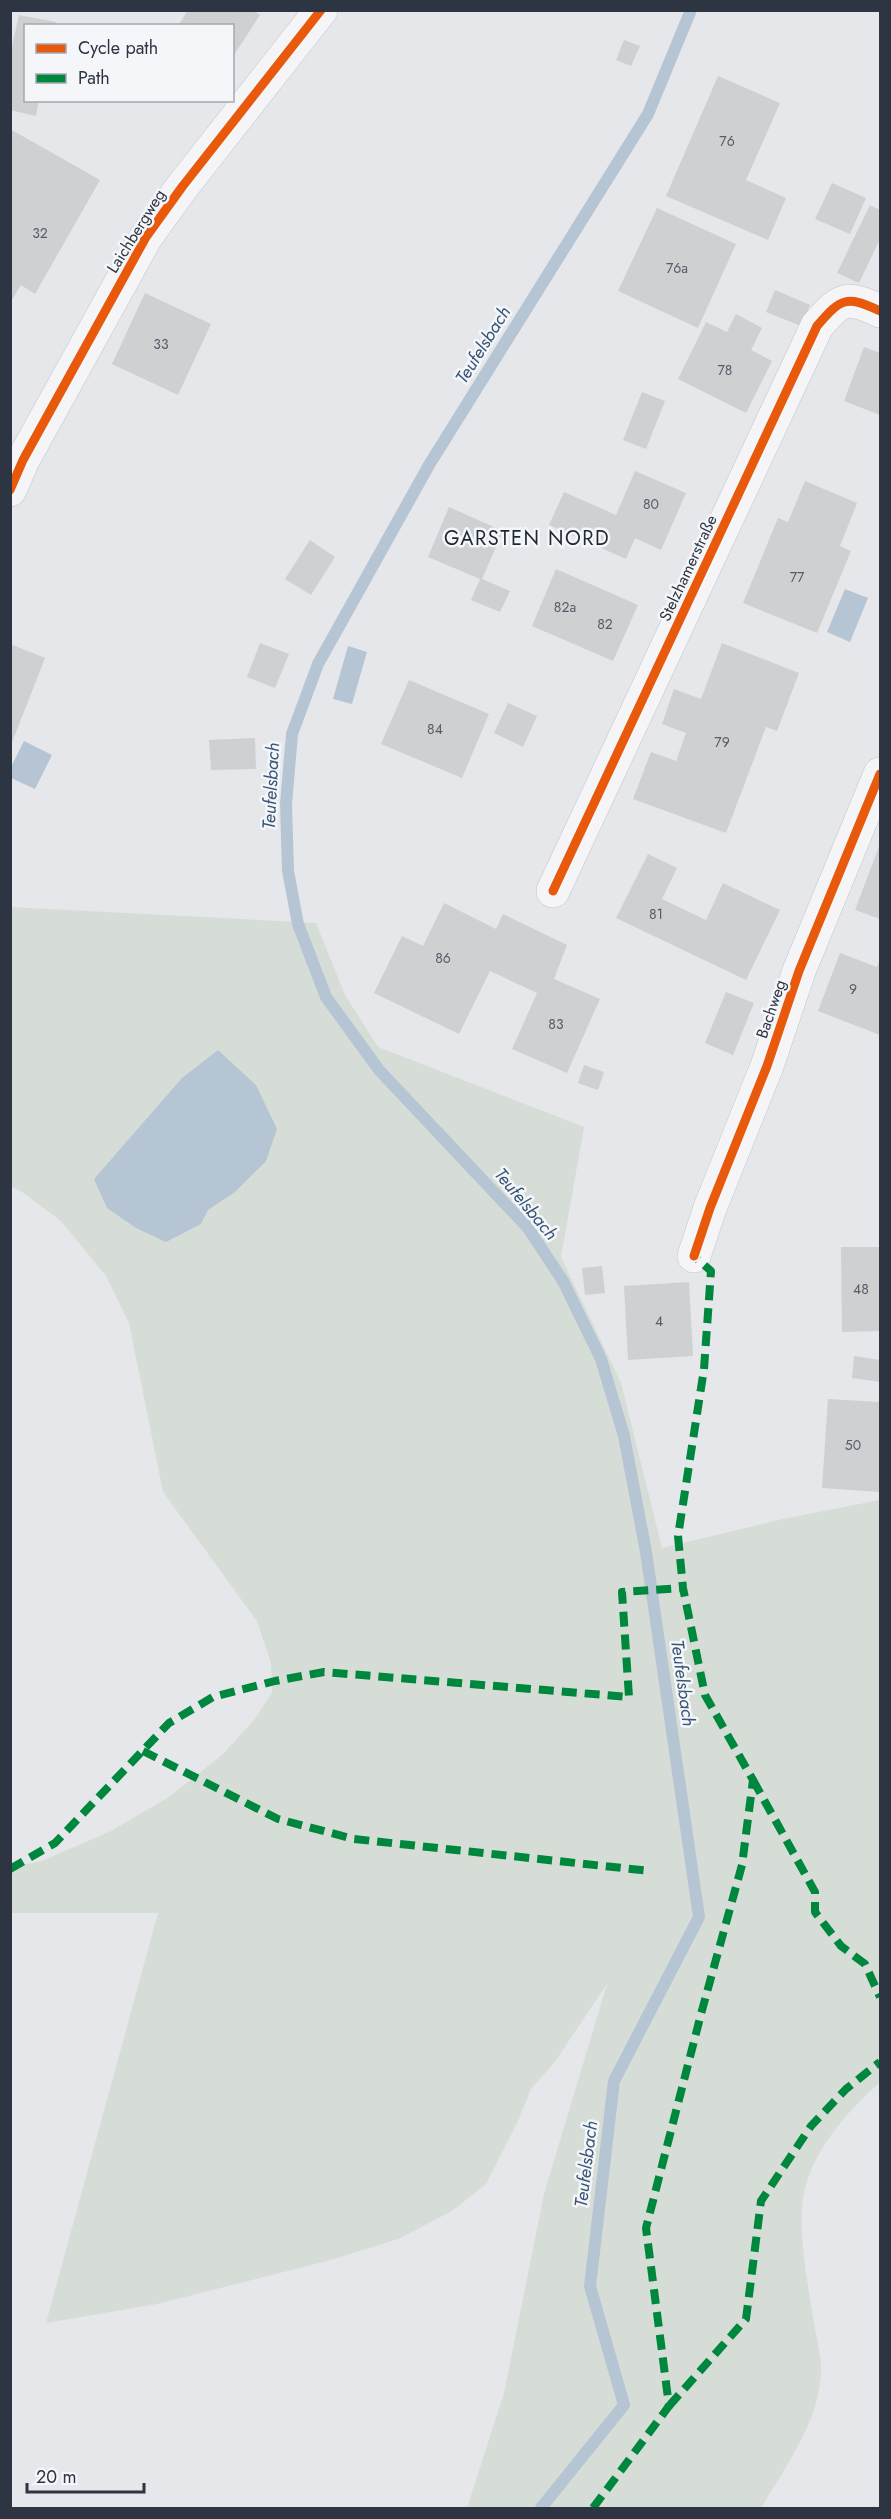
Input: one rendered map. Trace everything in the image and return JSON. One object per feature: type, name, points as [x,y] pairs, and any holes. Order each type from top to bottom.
[{"type":"street","name":"Laichbergweg","points":[[10,490],[23,460],[146,237],[196,169],[321,10]]},
{"type":"street","name":"Stelzhamerstraße","points":[[553,891],[817,326],[835,305],[858,300],[880,311]]},
{"type":"street","name":"Bachweg","points":[[694,1256],[710,1208],[767,1066],[800,971],[880,774]]},
{"type":"shaded area","points":[[10,907],[316,923],[345,995],[378,1047],[584,1127],[561,1257],[621,1383],[662,1548],[783,1519],[880,1500],[880,2082],[833,2132],[815,2161],[804,2193],[802,2221],[804,2252],[821,2376],[807,2428],[761,2508],[467,2508],[504,2393],[544,2194],[607,1984],[554,2063],[531,2089],[517,2123],[486,2184],[452,2211],[398,2239],[331,2260],[157,2304],[46,2323],[158,1913],[11,1913],[11,1867],[42,1861],[111,1831],[169,1797],[222,1755],[254,1720],[272,1693],[271,1663],[257,1621],[163,1492],[129,1323],[106,1276],[61,1221],[11,1186]]},
{"type":"water","points":[[845,589],[868,598],[850,642],[827,632]]},
{"type":"water","points":[[348,646],[367,652],[352,704],[333,699]]},
{"type":"water","points":[[24,741],[52,755],[35,789],[11,778],[11,767]]},
{"type":"water","points":[[218,1050],[256,1085],[277,1129],[266,1161],[235,1192],[208,1210],[201,1224],[166,1242],[136,1228],[107,1208],[94,1179],[182,1078]]},
{"type":"building","points":[[188,10],[253,10],[260,15],[234,55],[234,24],[179,24]]},
{"type":"building","points":[[19,15],[56,22],[56,24],[24,24],[24,102],[39,102],[36,116],[10,110],[10,55]]},
{"type":"building","points":[[624,40],[640,46],[631,66],[616,60]]},
{"type":"building","points":[[718,76],[780,103],[746,180],[786,198],[768,240],[666,196]]},
{"type":"building","points":[[10,129],[100,180],[35,294],[21,285],[10,303]]},
{"type":"building","points":[[832,183],[866,198],[850,234],[815,219]]},
{"type":"building","points":[[870,205],[880,210],[880,239],[859,283],[837,273]]},
{"type":"building","points":[[657,208],[736,244],[698,328],[618,291]]},
{"type":"building","points":[[775,290],[810,305],[801,326],[766,312]]},
{"type":"building","points":[[145,293],[211,324],[178,395],[112,364]]},
{"type":"building","points":[[736,314],[762,328],[751,350],[772,361],[746,413],[678,379],[706,322],[727,332]]},
{"type":"building","points":[[864,347],[880,353],[880,415],[844,401]]},
{"type":"building","points":[[642,392],[665,401],[646,449],[623,440]]},
{"type":"building","points":[[635,471],[686,493],[661,550],[635,538],[626,559],[549,525],[564,492],[616,515]]},
{"type":"building","points":[[805,481],[857,503],[840,546],[851,551],[817,633],[743,603],[778,518],[788,522]]},
{"type":"building","points":[[449,507],[503,531],[482,579],[510,591],[500,612],[471,600],[480,579],[428,557]]},
{"type":"building","points":[[310,540],[335,557],[311,595],[285,579]]},
{"type":"building","points":[[556,569],[638,605],[613,661],[532,626]]},
{"type":"building","points":[[260,643],[289,654],[275,688],[247,677]]},
{"type":"building","points":[[722,643],[799,673],[777,731],[766,727],[726,833],[633,799],[651,752],[676,761],[686,733],[662,724],[674,689],[701,699]]},
{"type":"building","points":[[10,644],[45,658],[11,745],[10,745]]},
{"type":"building","points":[[409,680],[489,714],[462,778],[381,744]]},
{"type":"building","points":[[508,703],[537,716],[523,747],[494,733]]},
{"type":"building","points":[[255,738],[256,769],[211,770],[209,740]]},
{"type":"building","points":[[880,844],[880,919],[855,910]]},
{"type":"building","points":[[648,854],[677,868],[662,899],[706,920],[723,883],[780,910],[746,980],[616,918]]},
{"type":"building","points":[[444,903],[496,929],[503,914],[567,945],[554,979],[600,999],[567,1073],[512,1049],[537,993],[490,971],[459,1034],[374,993],[402,936],[423,946]]},
{"type":"building","points":[[840,953],[877,967],[880,959],[880,1035],[818,1011]]},
{"type":"building","points":[[726,992],[754,1003],[733,1055],[705,1043]]},
{"type":"building","points":[[584,1065],[604,1072],[598,1090],[578,1083]]},
{"type":"building","points":[[841,1247],[880,1247],[880,1331],[842,1332]]},
{"type":"building","points":[[602,1266],[605,1293],[585,1295],[582,1268]]},
{"type":"building","points":[[689,1282],[693,1356],[628,1360],[624,1286]]},
{"type":"building","points":[[854,1356],[880,1360],[880,1382],[852,1378]]},
{"type":"building","points":[[828,1399],[880,1402],[880,1492],[822,1488]]},
{"type":"waterway","name":"Teufelsbach","points":[[541,2508],[624,2405],[590,2286],[614,2081],[699,1917],[646,1552],[624,1436],[601,1359],[563,1281],[528,1228],[379,1070],[326,997],[298,924],[288,871],[286,804],[292,734],[318,664],[429,465],[648,114],[691,10]]},
{"type":"marked path","points":[[593,2508],[669,2406],[646,2228],[742,1865],[753,1780],[705,1695],[683,1588],[678,1536],[704,1369],[711,1271],[694,1256]]},
{"type":"marked path","points":[[10,1869],[55,1843],[169,1723],[213,1697],[275,1681],[324,1672],[629,1697],[622,1592],[683,1588]]},
{"type":"marked path","points":[[143,1751],[278,1819],[354,1839],[650,1871]]},
{"type":"marked path","points":[[753,1780],[815,1892],[815,1912],[841,1946],[865,1964],[880,1997]]},
{"type":"marked path","points":[[669,2406],[746,2319],[761,2201],[811,2126],[846,2089],[880,2062]]},
{"type":"cycle path","points":[[10,490],[23,460],[146,237],[182,187],[321,10]]},
{"type":"cycle path","points":[[553,891],[817,326],[832,310],[845,302],[859,303],[880,311]]},
{"type":"cycle path","points":[[694,1256],[710,1208],[767,1066],[799,971],[880,774]]},
{"type":"district","name":"GARSTEN NORD","points":[[527,538]]}]
